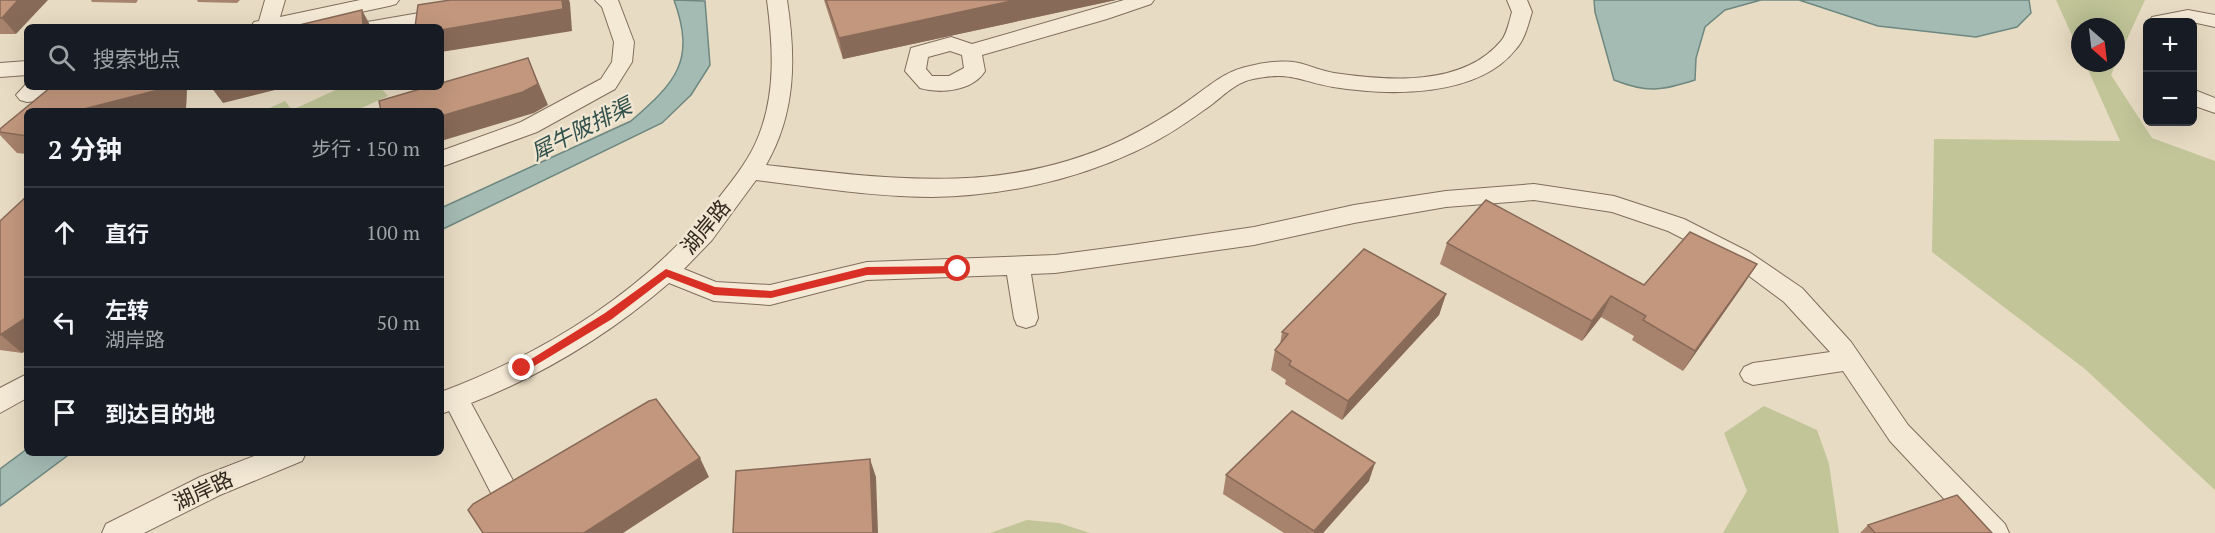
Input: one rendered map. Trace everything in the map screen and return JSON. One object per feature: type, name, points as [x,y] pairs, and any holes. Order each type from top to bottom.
[{"type":"street","points":[[265,24],[275,0]]},
{"type":"street","points":[[270,24],[326,6],[389,0]]},
{"type":"street","points":[[444,158],[529,127],[608,84],[622,62],[624,42],[615,24],[610,4],[605,0]]},
{"type":"street","points":[[971,51],[1100,15],[1144,0]]},
{"type":"street","points":[[752,171],[904,187],[954,188],[1018,180],[1125,147],[1159,130],[1202,102],[1225,82],[1241,75],[1270,69],[1296,69],[1331,79],[1378,85],[1424,85],[1460,76],[1484,66],[1508,46],[1522,12],[1517,0]]},
{"type":"street","name":"湖岸路","points":[[448,400],[531,362],[608,316],[666,272],[695,244],[752,171],[770,137],[781,92],[774,5]]},
{"type":"street","points":[[391,24],[468,11]]},
{"type":"street","points":[[2178,18],[2188,16],[2215,21]]},
{"type":"street","points":[[0,70],[24,68]]},
{"type":"street","points":[[32,90],[27,95],[78,90]]},
{"type":"street","points":[[2197,98],[2215,106]]},
{"type":"street","points":[[666,272],[714,291],[771,295],[867,271],[1055,264],[1254,236],[1354,214],[1446,199],[1534,192],[1614,204],[1676,225],[1741,258],[1793,295],[1850,360],[1899,433],[1995,533]]},
{"type":"street","points":[[1018,266],[1026,318]]},
{"type":"street","points":[[1753,374],[1850,360]]},
{"type":"street","points":[[0,402],[24,387]]},
{"type":"street","points":[[448,400],[502,486]]},
{"type":"street","name":"湖岸路","points":[[116,533],[210,486],[285,456]]},
{"type":"green space","points":[[2056,0],[2145,0],[2125,43],[2125,18],[2071,18],[2071,33]]},
{"type":"green space","points":[[2089,72],[2112,72],[2111,75],[2152,138],[2215,161],[2215,490],[2085,369],[1932,252],[1934,139],[2120,141]]},
{"type":"green space","points":[[335,90],[383,90],[388,96],[362,108],[296,108]]},
{"type":"green space","points":[[285,101],[290,108],[270,108]]},
{"type":"green space","points":[[1764,406],[1817,430],[1829,464],[1839,533],[1723,533],[1747,491],[1724,433]]},
{"type":"green space","points":[[1027,520],[1059,523],[1090,533],[990,533]]},
{"type":"water","points":[[674,0],[705,1],[710,65],[691,95],[662,123],[444,229],[444,207],[631,121],[647,107],[670,82],[678,69],[683,39]]},
{"type":"water","points":[[1594,0],[1761,0],[1725,10],[1705,27],[1696,58],[1695,80],[1663,88],[1645,89],[1614,80],[1595,12]]},
{"type":"water","points":[[1799,0],[2029,0],[2031,13],[2017,27],[1976,37],[1878,26]]},
{"type":"water","points":[[24,451],[24,456],[67,456],[0,506],[0,469]]},
{"type":"building","points":[[0,0],[18,0],[2,18],[0,18]]},
{"type":"building","points":[[450,0],[562,0],[563,9],[444,29],[444,24],[415,24],[418,5]]},
{"type":"building","points":[[826,0],[1016,0],[839,38]]},
{"type":"building","points":[[362,10],[363,24],[304,24]]},
{"type":"building","points":[[528,58],[538,84],[523,92],[444,115],[444,108],[380,108],[379,101],[417,90],[444,90],[444,82]]},
{"type":"building","points":[[47,90],[158,90],[88,108],[26,108]]},
{"type":"building","points":[[24,109],[24,136],[0,132],[0,129]]},
{"type":"building","points":[[24,199],[24,319],[0,335],[0,221]]},
{"type":"building","points":[[1486,200],[1644,285],[1690,232],[1757,264],[1695,351],[1643,320],[1646,316],[1611,296],[1592,321],[1447,243]]},
{"type":"building","points":[[1364,249],[1446,294],[1348,401],[1289,365],[1291,361],[1275,350],[1288,334],[1282,332]]},
{"type":"building","points":[[656,399],[700,458],[584,533],[483,533],[468,510],[473,504]]},
{"type":"building","points":[[1292,411],[1375,463],[1314,531],[1226,475]]},
{"type":"building","points":[[870,459],[873,533],[733,533],[736,471]]},
{"type":"building","points":[[1957,495],[1992,533],[1875,533],[1868,525]]},
{"type":"route","points":[[522,368],[608,316],[666,272],[714,291],[771,295],[867,271],[958,269]]},
{"type":"water label","name":"犀牛陂排渠","points":[[581,129]]}]
